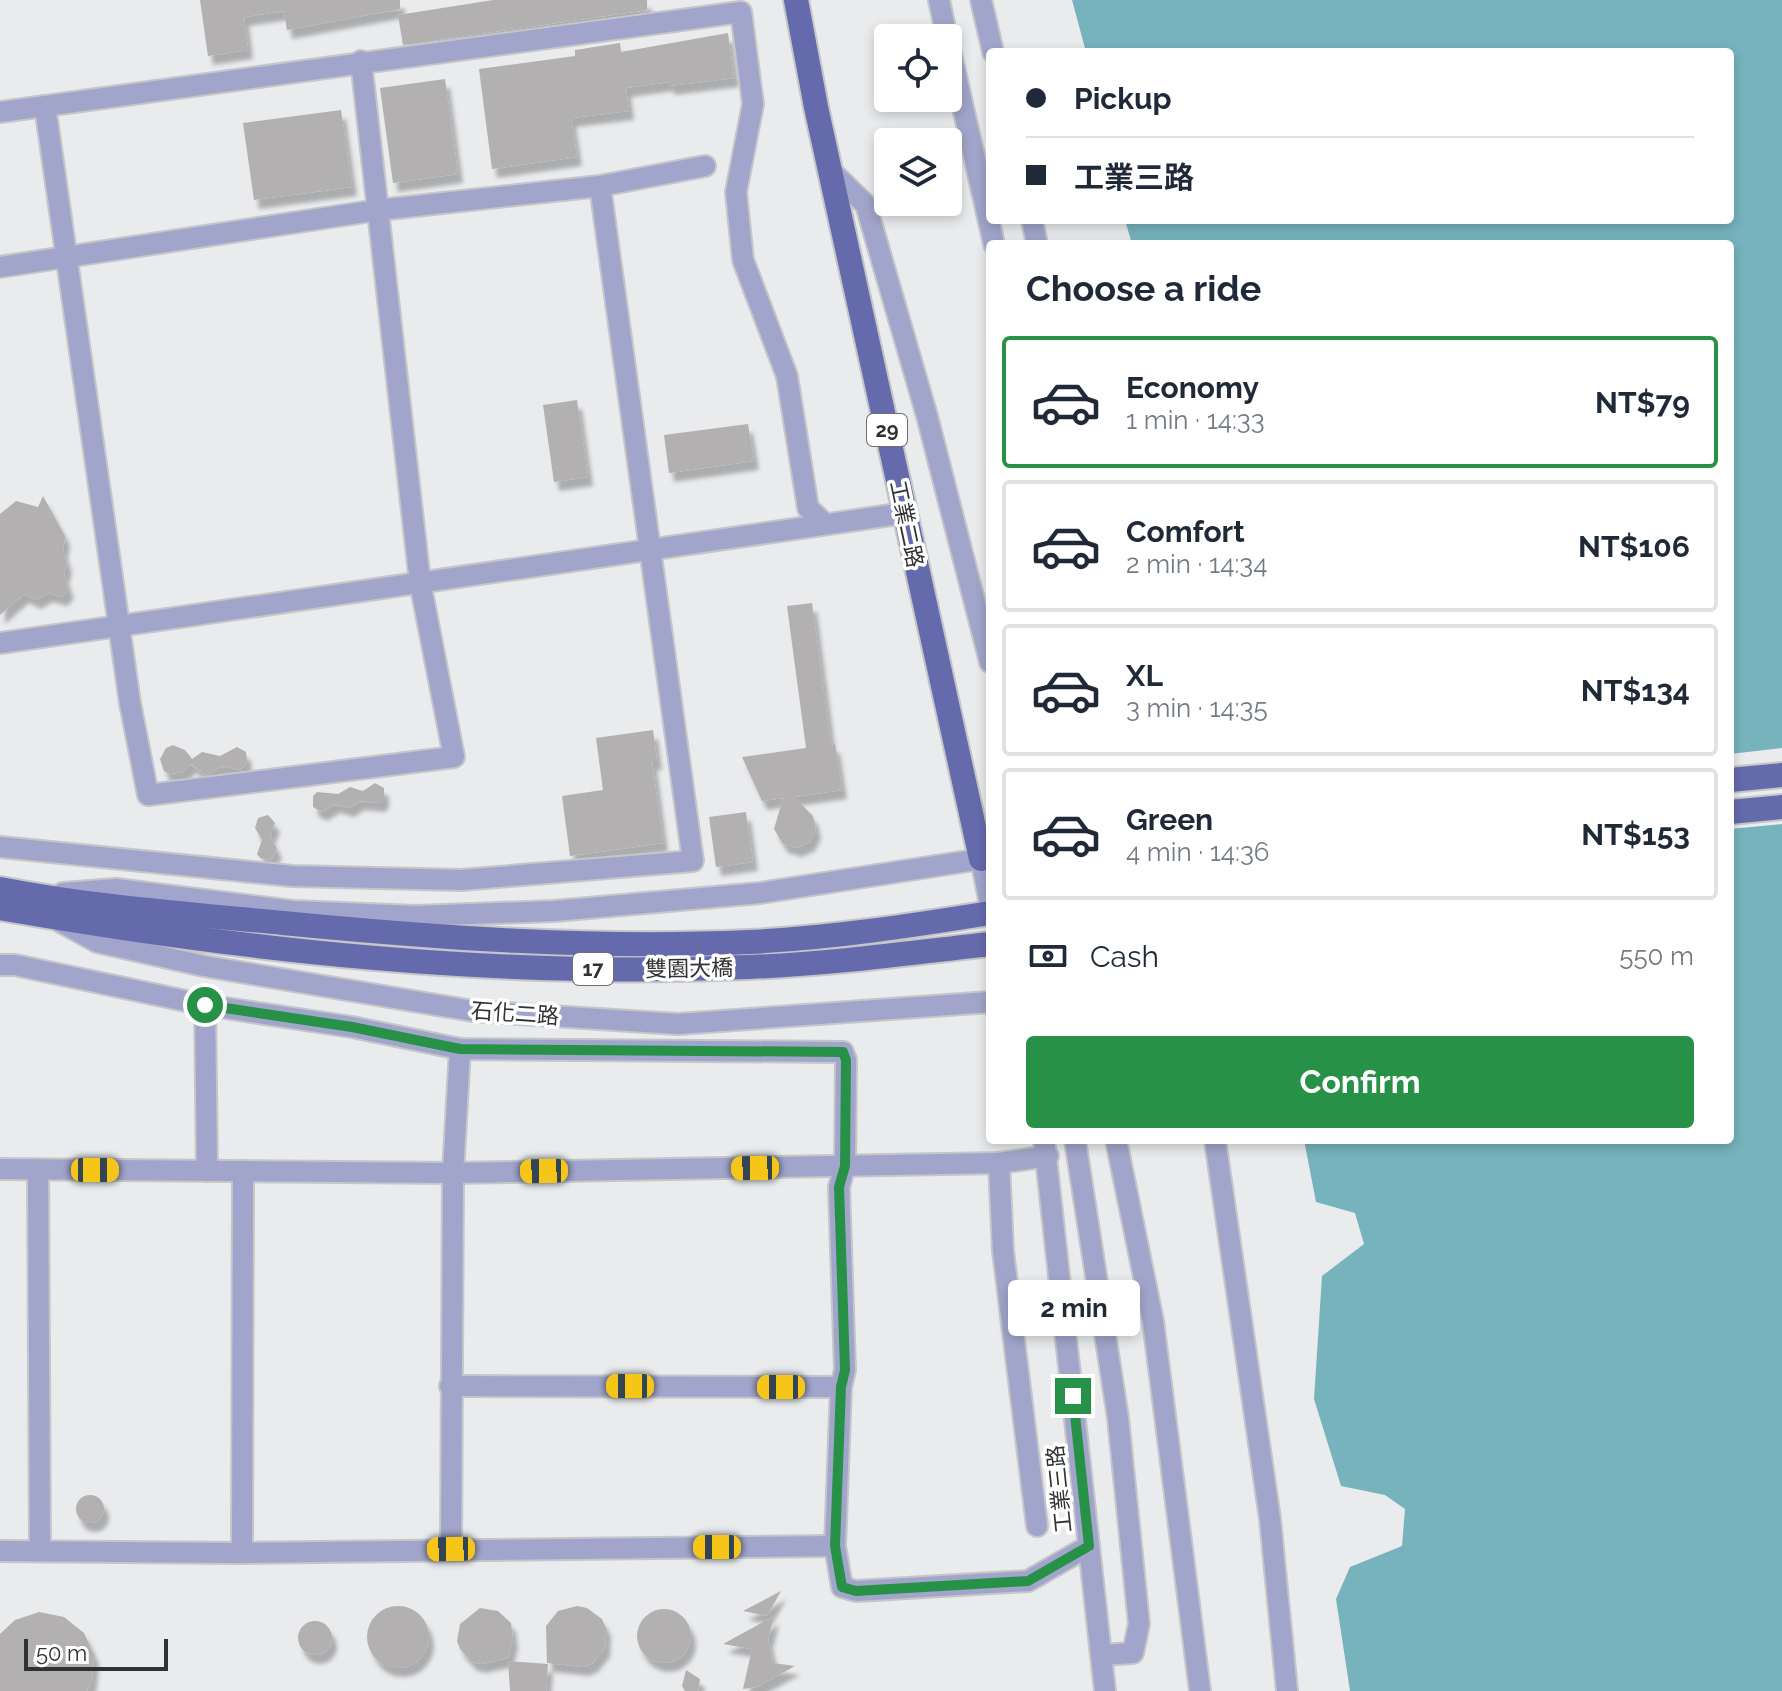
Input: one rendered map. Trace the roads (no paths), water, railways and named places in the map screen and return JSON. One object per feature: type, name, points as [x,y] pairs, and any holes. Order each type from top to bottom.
[{"type":"main road","name":"工業二路","points":[[796,0],[830,170],[981,859]]},
{"type":"main road","points":[[1734,780],[1782,775]]},
{"type":"main road","points":[[1734,812],[1782,807]]},
{"type":"main road","name":"17","points":[[0,889],[35,896]]},
{"type":"main road","name":"雙園大橋","points":[[35,896],[390,933],[570,944],[751,942],[897,928],[986,914]]},
{"type":"main road","name":"石化二路","points":[[0,908],[196,939]]},
{"type":"main road","name":"雙園大橋","points":[[196,939],[447,965],[610,969],[750,967],[986,944]]},
{"type":"street","points":[[939,0],[944,24]]},
{"type":"street","points":[[981,0],[992,48]]},
{"type":"street","points":[[0,112],[741,12],[753,104],[736,192],[743,260],[787,376],[808,508],[825,524]]},
{"type":"street","points":[[45,106],[120,627],[148,795],[454,757],[420,582],[361,61]]},
{"type":"street","points":[[962,102],[986,209]]},
{"type":"street","points":[[0,267],[378,210],[600,186],[705,166]]},
{"type":"street","points":[[830,170],[866,205],[927,416],[986,646]]},
{"type":"street","points":[[0,847],[96,853],[292,876],[461,880],[693,861],[600,186]]},
{"type":"street","points":[[0,643],[905,513]]},
{"type":"street","points":[[35,896],[116,889],[293,911],[416,916],[554,911],[760,893],[981,859],[986,884]]},
{"type":"street","name":"石化二路","points":[[52,917],[97,942],[204,966],[473,1011],[678,1024],[986,1002]]},
{"type":"street","points":[[0,965],[15,965],[205,1005],[352,1027],[460,1049],[843,1052],[846,1060],[845,1166],[839,1187],[845,1370],[841,1387],[835,1546],[842,1587],[856,1591],[1028,1581],[1089,1546]]},
{"type":"street","points":[[205,1005],[207,1171]]},
{"type":"street","points":[[451,1549],[453,1173],[460,1049]]},
{"type":"street","points":[[1076,1144],[1118,1418],[1139,1624],[1133,1653],[1101,1655]]},
{"type":"street","points":[[1117,1144],[1153,1321],[1200,1691]]},
{"type":"street","points":[[1216,1144],[1270,1519],[1287,1691]]},
{"type":"street","points":[[0,1169],[453,1173],[999,1163],[1046,1148]]},
{"type":"street","name":"工業三路","points":[[1046,1148],[1105,1691]]},
{"type":"street","points":[[999,1163],[1003,1251],[1037,1526]]},
{"type":"street","points":[[38,1170],[40,1550]]},
{"type":"street","points":[[242,1553],[243,1171]]},
{"type":"street","points":[[450,1386],[841,1387]]},
{"type":"street","points":[[0,1551],[242,1553],[835,1546]]},
{"type":"water","points":[[1072,0],[1782,0],[1782,1691],[1350,1691],[1336,1599],[1350,1567],[1402,1546],[1405,1509],[1385,1495],[1341,1486],[1314,1399],[1322,1276],[1364,1244],[1355,1213],[1316,1202],[1305,1144],[1734,1144],[1734,240],[1131,240],[1126,224],[1734,224],[1734,48],[1085,48]]}]
